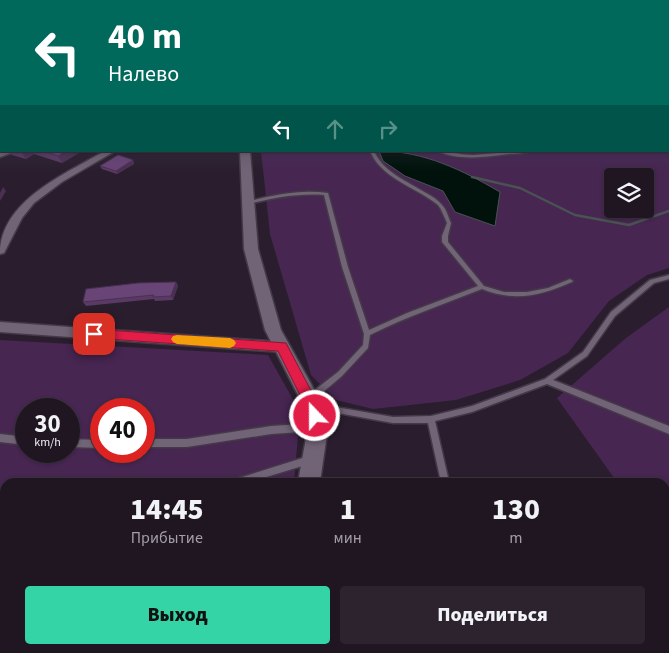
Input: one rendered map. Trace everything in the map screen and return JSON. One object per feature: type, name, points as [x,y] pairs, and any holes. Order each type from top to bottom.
[{"type":"street","points":[[0,251],[15,222],[30,202],[43,191],[108,152]]},
{"type":"street","points":[[245,152],[251,249],[273,330],[313,406],[318,427],[310,478]]},
{"type":"street","points":[[0,327],[282,346]]},
{"type":"lane","points":[[372,152],[374,158],[395,177],[418,188],[441,206],[449,223],[445,242],[482,287],[494,293],[516,294],[544,292],[570,281]]},
{"type":"lane","points":[[442,152],[468,155],[514,152]]},
{"type":"lane","points":[[248,203],[275,196],[308,192],[326,194],[345,267],[367,334],[366,346],[340,374],[319,391],[313,406],[393,420],[431,420],[472,409],[547,381],[585,354],[613,314],[652,282],[669,277]]},
{"type":"lane","points":[[367,334],[391,320],[482,287]]},
{"type":"lane","points":[[547,381],[669,430]]},
{"type":"lane","points":[[431,420],[444,478]]},
{"type":"lane","points":[[155,443],[186,443],[271,430],[318,427]]},
{"type":"lane","points":[[0,438],[15,440]]},
{"type":"lane","points":[[251,478],[313,459]]},
{"type":"shaded area","points":[[261,152],[669,152],[669,268],[647,275],[609,301],[568,353],[520,380],[456,400],[373,409],[336,400],[311,375],[270,234]]},
{"type":"shaded area","points":[[379,152],[412,154],[457,169],[500,192],[495,226],[455,212],[443,191],[405,176],[383,161]]},
{"type":"shaded area","points":[[669,307],[669,478],[614,478],[557,398],[626,338]]},
{"type":"shaded area","points":[[0,340],[268,355],[300,412],[294,478],[0,478]]},
{"type":"building","points":[[46,152],[64,152],[58,156]]},
{"type":"building","points":[[118,155],[133,160],[116,171],[100,166]]},
{"type":"building","points":[[176,282],[171,296],[153,297],[154,295],[83,302],[86,289],[138,283]]},
{"type":"waterway","points":[[472,177],[520,188],[575,215],[629,225],[669,211]]},
{"type":"slow traffic","points":[[177,339],[230,343]]},
{"type":"route","points":[[94,334],[282,346],[313,406],[315,416]]}]
